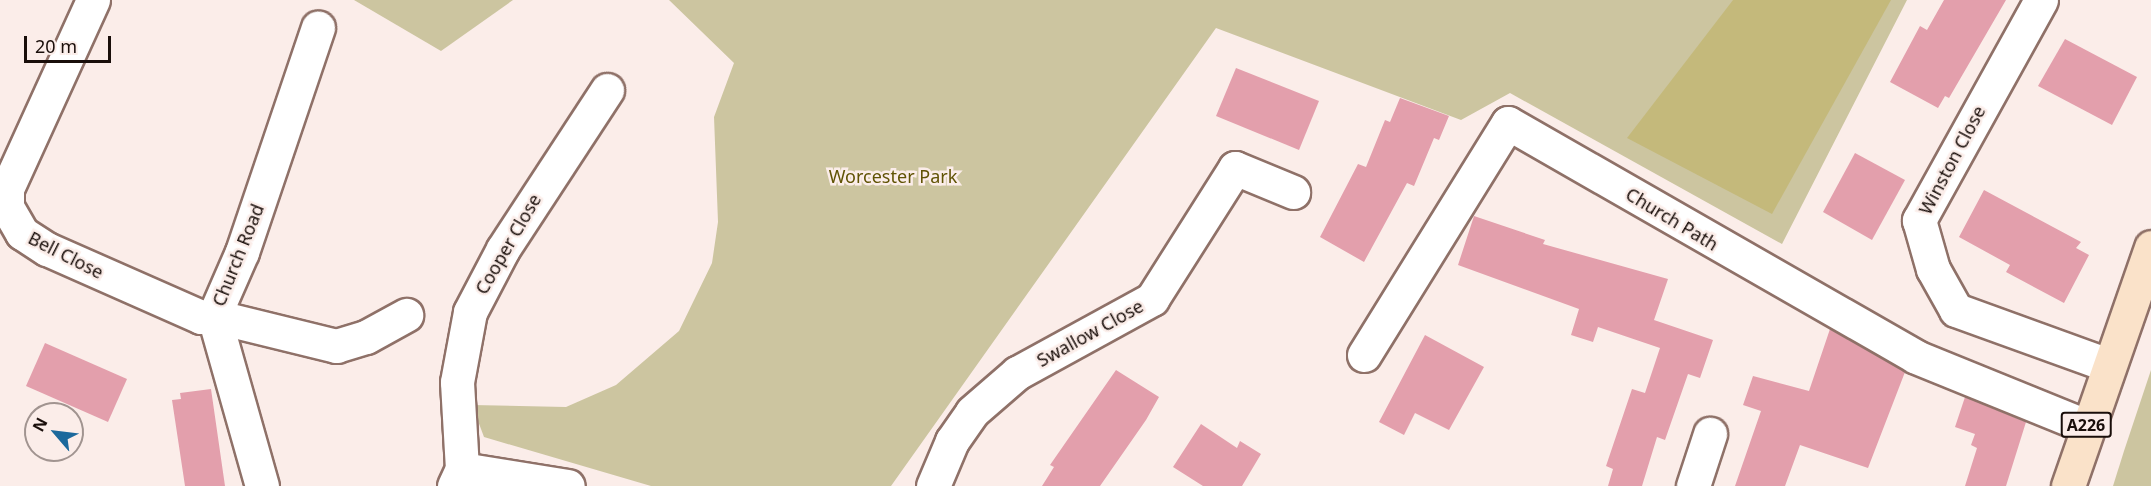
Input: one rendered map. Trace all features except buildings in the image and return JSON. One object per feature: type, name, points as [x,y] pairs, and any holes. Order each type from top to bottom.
[{"type":"main road","name":"A226","points":[[2068,486],[2085,426],[2151,247]]},
{"type":"street","name":"Bell Close","points":[[93,0],[9,183],[5,199],[10,214],[35,243],[201,317],[214,316],[336,346],[366,337],[406,315]]},
{"type":"street","name":"Winston Close","points":[[2041,0],[1919,220],[1933,269],[1956,310],[2108,365]]},
{"type":"street","name":"Church Road","points":[[262,486],[214,316],[242,252],[318,27]]},
{"type":"street","name":"Cooper Close","points":[[458,477],[457,381],[470,312],[502,249],[607,90]]},
{"type":"street","name":"Church Path","points":[[1364,355],[1508,123],[1916,357],[2085,426]]},
{"type":"street","name":"Swallow Close","points":[[933,486],[952,441],[972,412],[1017,374],[1152,299],[1235,168],[1293,192]]},
{"type":"street","points":[[1693,486],[1710,434]]},
{"type":"street","points":[[458,477],[568,486]]},
{"type":"green space","points":[[354,0],[513,0],[441,51]]},
{"type":"green space","name":"Worcester Park","points":[[669,0],[1907,0],[1782,244],[1510,93],[1461,120],[1216,28],[891,486],[651,486],[484,437],[472,405],[566,407],[616,385],[679,331],[712,263],[718,222],[714,117],[734,63]]},
{"type":"green space","points":[[2151,370],[2151,486],[2113,486],[2124,451]]},
{"type":"shaded area","points":[[1733,0],[1891,0],[1772,214],[1627,138]]}]
